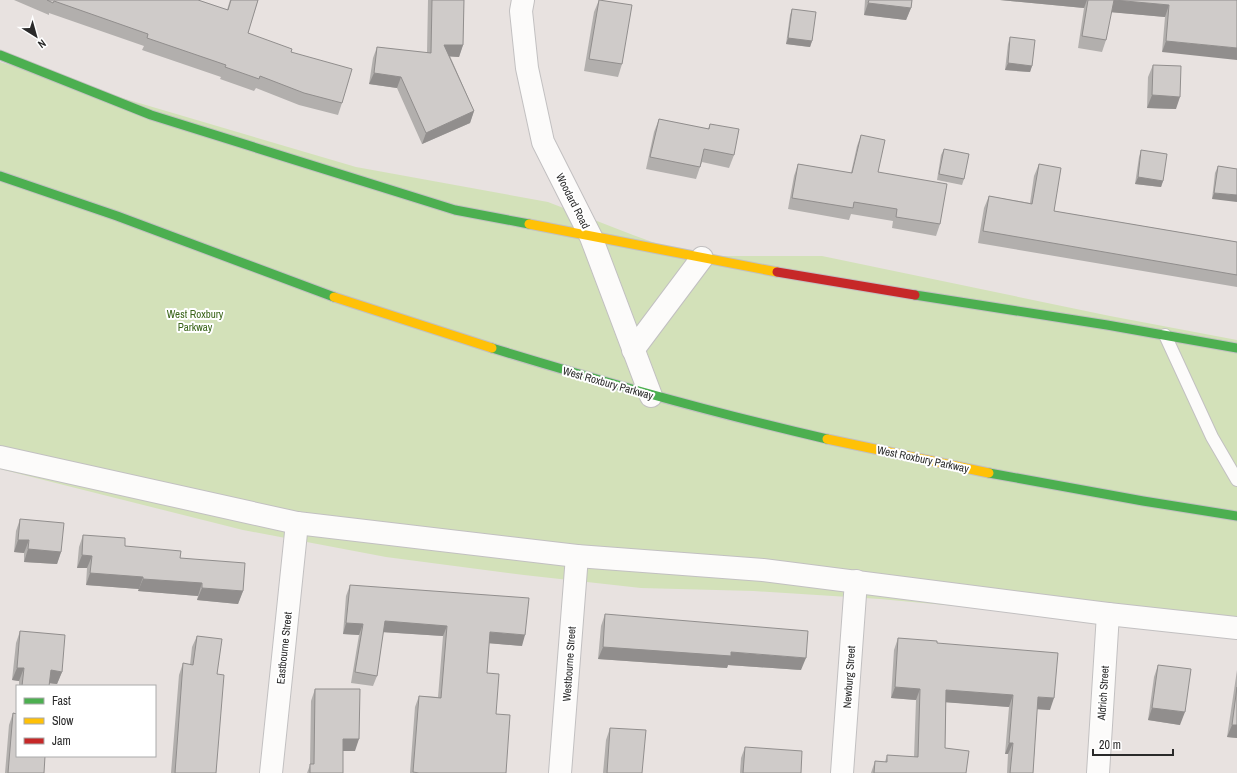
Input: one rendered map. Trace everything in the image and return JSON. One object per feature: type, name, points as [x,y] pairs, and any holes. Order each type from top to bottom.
[{"type":"main road","points":[[0,55],[151,115],[455,210],[814,279],[1165,335],[1237,348]]},
{"type":"main road","name":"West Roxbury Parkway","points":[[0,176],[122,218],[325,293],[493,349],[651,396],[783,429],[977,470],[1237,516]]},
{"type":"street","name":"Woodard Road","points":[[523,0],[521,11],[527,68],[543,142],[591,237],[651,396]]},
{"type":"street","points":[[633,350],[702,258]]},
{"type":"street","points":[[0,457],[296,523],[577,556],[763,570],[1108,614],[1237,628]]},
{"type":"street","name":"Eastbourne Street","points":[[271,773],[296,523]]},
{"type":"street","name":"Westbourne Street","points":[[560,773],[577,556]]},
{"type":"street","name":"Newburg Street","points":[[842,773],[856,581]]},
{"type":"street","name":"Aldrich Street","points":[[1098,773],[1108,614]]},
{"type":"lane","points":[[1165,335],[1212,437],[1237,480]]},
{"type":"green space","name":"West Roxbury Parkway","points":[[0,62],[356,167],[548,202],[691,256],[822,256],[1110,316],[1237,340],[1237,638],[1022,612],[880,599],[754,591],[641,588],[524,575],[386,557],[243,530],[0,469]]},
{"type":"building","points":[[47,0],[198,0],[228,10],[231,0],[258,0],[248,33],[292,49],[291,52],[352,69],[342,103],[304,93],[260,76],[259,79],[225,67],[226,65],[147,38],[148,34],[54,1],[53,3]]},
{"type":"building","points":[[432,0],[464,0],[463,45],[444,45],[474,111],[426,133],[401,77],[374,73],[377,47],[431,53]]},
{"type":"building","points":[[599,0],[632,5],[622,64],[589,59]]},
{"type":"building","points":[[869,0],[912,0],[911,8],[868,3]]},
{"type":"building","points":[[1088,0],[1114,0],[1106,40],[1082,36]]},
{"type":"building","points":[[1114,0],[1237,0],[1237,48],[1166,41],[1169,5]]},
{"type":"building","points":[[792,9],[816,12],[812,41],[788,38]]},
{"type":"building","points":[[1010,37],[1035,40],[1032,66],[1008,63]]},
{"type":"building","points":[[1153,65],[1181,66],[1180,97],[1152,95]]},
{"type":"building","points":[[659,119],[709,129],[710,124],[739,129],[734,155],[704,149],[700,167],[650,157]]},
{"type":"building","points":[[861,135],[885,140],[878,172],[947,184],[940,224],[896,217],[897,209],[854,202],[853,208],[792,198],[798,164],[852,173]]},
{"type":"building","points":[[944,149],[969,154],[964,179],[939,174]]},
{"type":"building","points":[[1141,150],[1167,154],[1163,181],[1138,177]]},
{"type":"building","points":[[1039,164],[1061,168],[1054,211],[1237,242],[1237,275],[983,231],[989,196],[1032,204]]},
{"type":"building","points":[[1218,166],[1237,169],[1237,195],[1214,193]]},
{"type":"building","points":[[20,519],[64,523],[61,552],[28,549],[29,540],[18,540]]},
{"type":"building","points":[[83,535],[125,538],[125,546],[181,551],[180,558],[245,563],[243,591],[202,588],[202,583],[143,579],[143,577],[90,573],[92,556],[82,555]]},
{"type":"building","points":[[350,585],[529,598],[525,635],[490,632],[487,673],[499,674],[496,714],[510,715],[506,773],[413,772],[419,696],[441,698],[447,626],[385,621],[377,676],[355,672],[363,624],[346,623]]},
{"type":"building","points":[[605,614],[808,631],[806,658],[731,652],[731,656],[603,647]]},
{"type":"building","points":[[20,631],[65,635],[62,672],[51,670],[49,685],[22,685],[24,668],[17,668]]},
{"type":"building","points":[[197,636],[222,639],[217,674],[224,675],[216,773],[175,773],[183,663],[193,665]]},
{"type":"building","points":[[898,638],[937,641],[937,643],[1058,653],[1054,698],[1038,697],[1033,773],[1010,773],[1013,743],[1009,743],[1013,695],[946,690],[945,748],[969,751],[966,773],[874,773],[875,761],[887,762],[887,755],[918,757],[920,689],[895,687]]},
{"type":"building","points":[[1158,665],[1191,669],[1185,712],[1152,708]]},
{"type":"building","points":[[1237,687],[1237,725],[1232,725]]},
{"type":"building","points":[[315,689],[360,689],[359,739],[343,739],[343,773],[310,773],[310,764],[314,764]]},
{"type":"building","points":[[13,713],[16,714],[16,757],[45,757],[44,773],[8,773]]},
{"type":"building","points":[[610,728],[646,730],[642,773],[607,773]]},
{"type":"building","points":[[745,747],[802,751],[801,773],[743,773]]},
{"type":"traffic: fast","points":[[0,55],[151,115],[455,210],[529,224]]},
{"type":"traffic: fast","points":[[0,176],[117,216],[334,297]]},
{"type":"traffic: fast","points":[[915,295],[1107,325],[1237,348]]},
{"type":"traffic: fast","points":[[492,348],[575,373],[743,419],[827,439]]},
{"type":"traffic: fast","points":[[989,473],[1143,501],[1237,516]]},
{"type":"traffic: slow","points":[[529,224],[777,272]]},
{"type":"traffic: slow","points":[[334,297],[492,348]]},
{"type":"traffic: slow","points":[[827,439],[989,473]]},
{"type":"traffic: jam","points":[[777,272],[915,295]]}]
